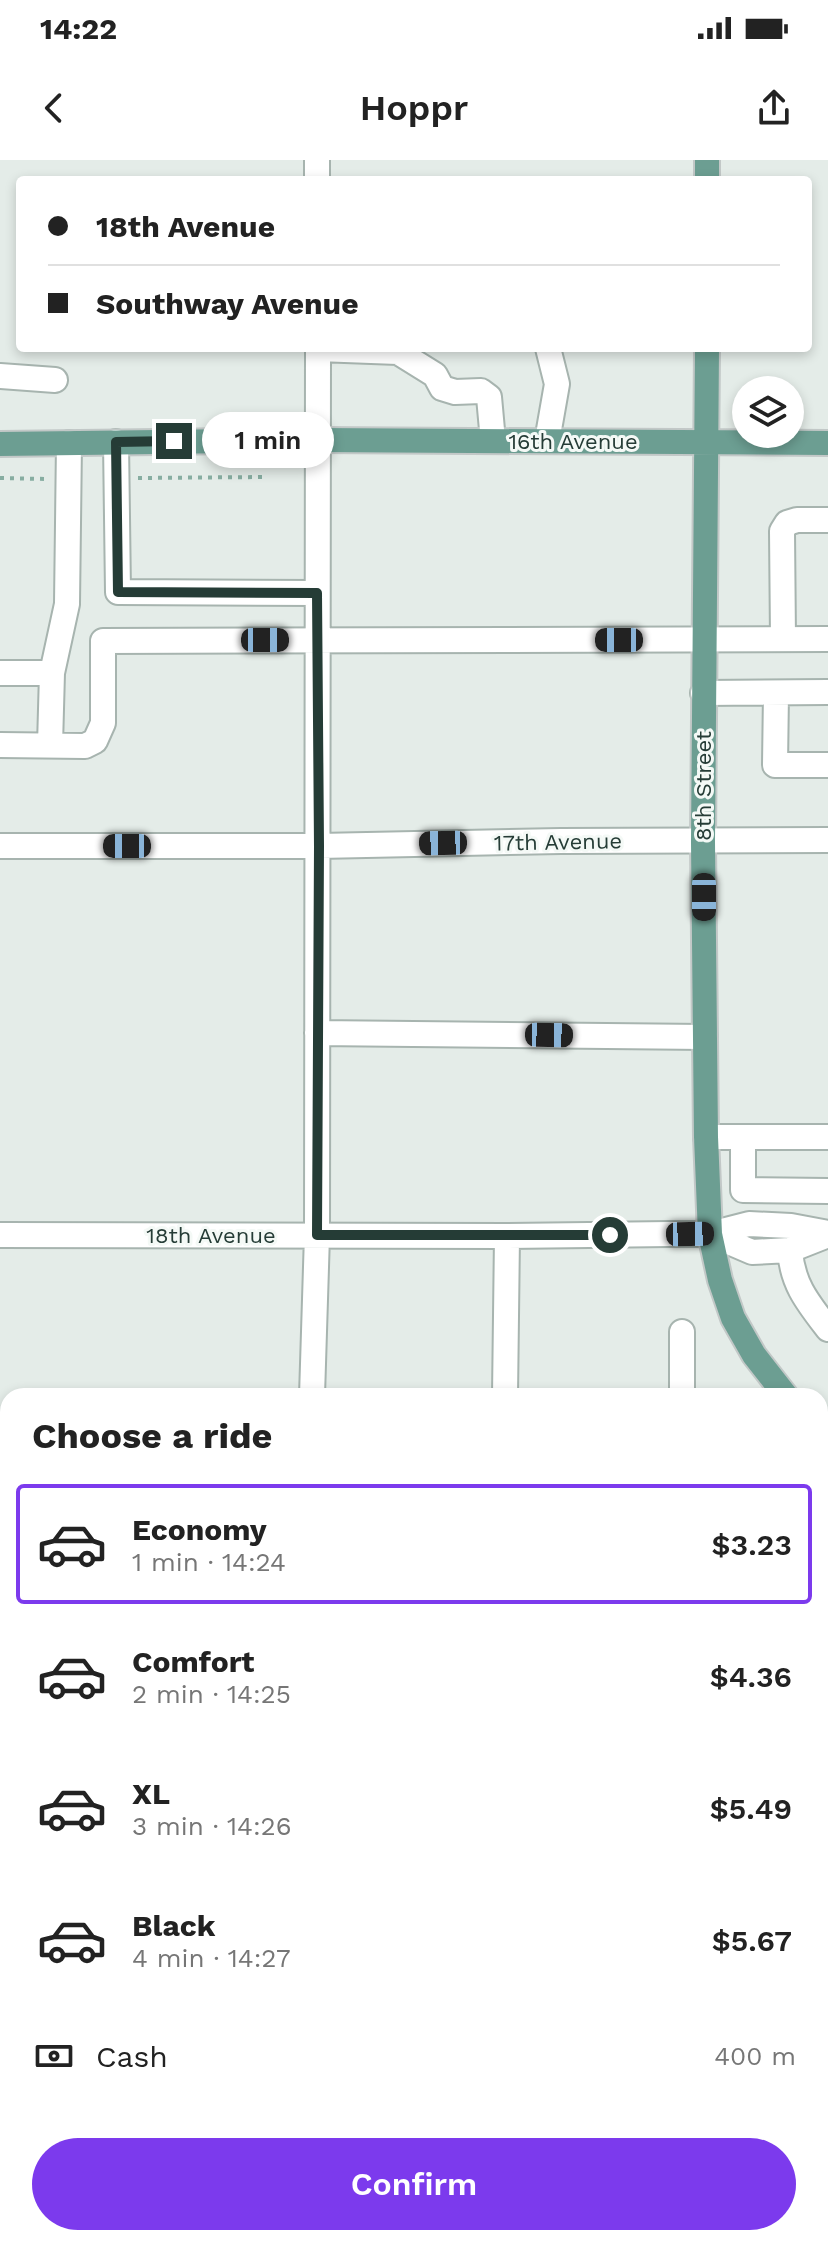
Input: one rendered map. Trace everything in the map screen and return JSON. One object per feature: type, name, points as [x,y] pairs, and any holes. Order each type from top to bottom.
[{"type":"main road","name":"8th Street","points":[[707,352],[703,842],[710,1234],[720,1280],[733,1318],[754,1355],[780,1388]]},
{"type":"main road","name":"16th Avenue","points":[[0,444],[318,440],[828,443]]},
{"type":"street","points":[[312,1388],[317,1235],[318,352]]},
{"type":"street","points":[[398,352],[435,375],[442,388],[455,392],[481,391],[489,397],[493,441]]},
{"type":"street","points":[[547,441],[557,384],[549,352]]},
{"type":"street","points":[[0,376],[55,380]]},
{"type":"street","points":[[116,442],[118,592],[317,593]]},
{"type":"street","points":[[50,745],[52,673],[67,604],[69,443]]},
{"type":"street","points":[[783,633],[782,531],[787,523],[797,520],[828,520]]},
{"type":"street","points":[[0,745],[85,746],[95,741],[103,723],[103,641],[704,640],[783,633],[828,623]]},
{"type":"street","points":[[783,633],[828,639]]},
{"type":"street","points":[[0,673],[52,673]]},
{"type":"street","points":[[703,693],[828,692]]},
{"type":"street","points":[[776,693],[775,765],[828,765]]},
{"type":"street","name":"17th Avenue","points":[[0,846],[828,840]]},
{"type":"street","points":[[317,1033],[705,1037]]},
{"type":"street","points":[[706,1137],[828,1137]]},
{"type":"street","points":[[743,1138],[743,1190],[828,1191]]},
{"type":"street","name":"18th Avenue","points":[[0,1235],[710,1234],[749,1224],[791,1226],[828,1234]]},
{"type":"street","name":"18th Avenue","points":[[710,1234],[752,1252],[790,1250],[828,1234]]},
{"type":"street","points":[[505,1388],[507,1236]]},
{"type":"street","points":[[790,1250],[791,1267],[802,1295],[828,1329]]},
{"type":"street","points":[[802,1295],[828,1295]]},
{"type":"street","points":[[682,1332],[682,1388]]},
{"type":"route","points":[[174,441],[116,442],[118,592],[317,593],[317,1235],[610,1235]]}]
